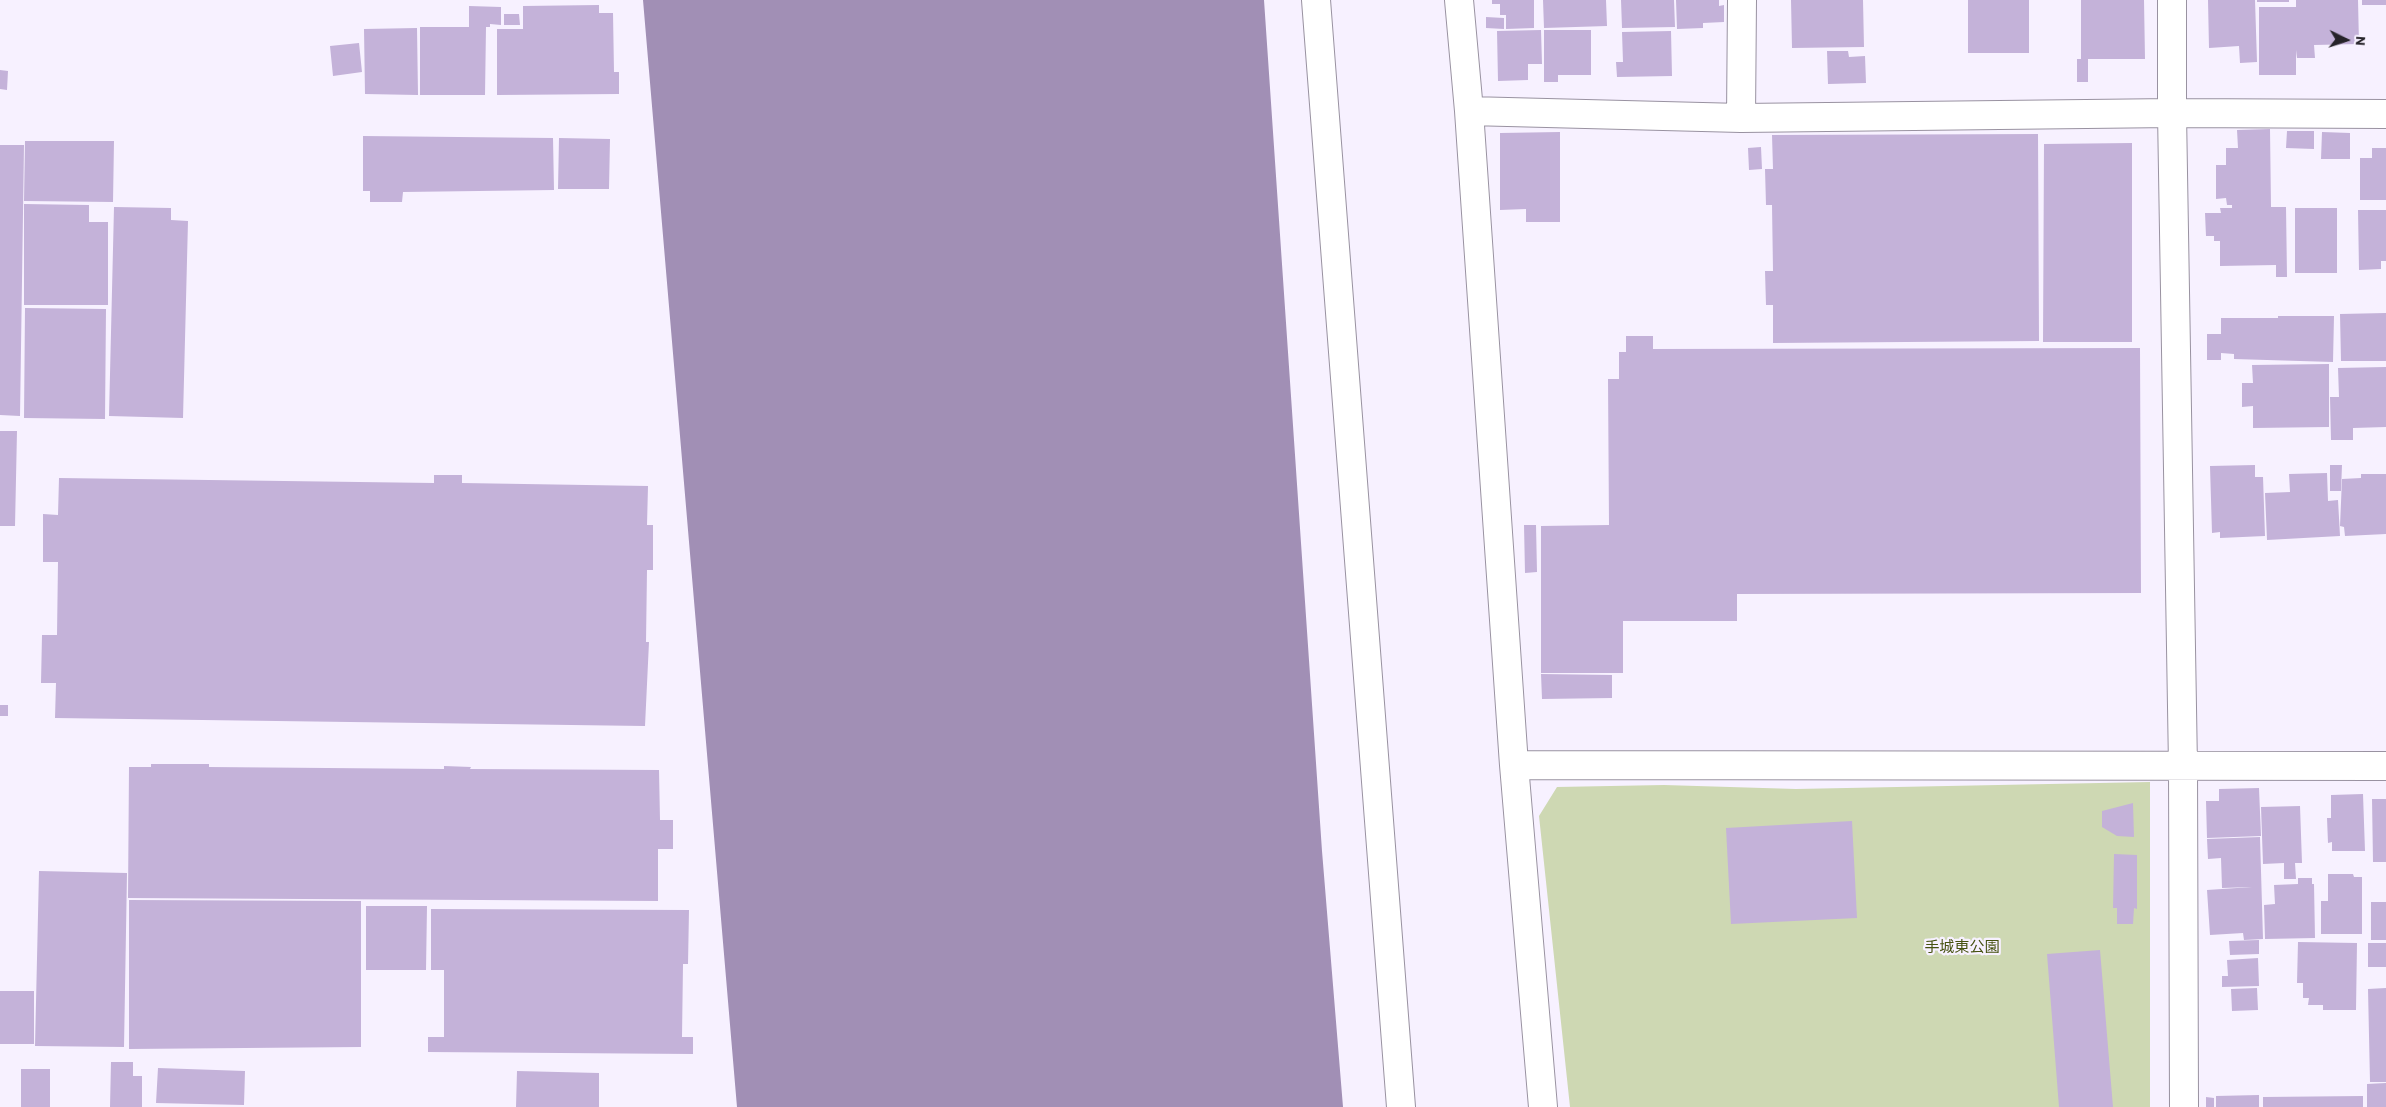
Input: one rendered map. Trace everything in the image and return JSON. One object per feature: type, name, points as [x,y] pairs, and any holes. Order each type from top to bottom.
[{"type":"street","points":[[1316,0],[1401,1107]]},
{"type":"street","points":[[1459,0],[1469,111],[1514,765],[1543,1107]]},
{"type":"street","points":[[1741,118],[1742,0]]},
{"type":"street","points":[[2172,0],[2172,113],[2183,766],[2184,1107]]},
{"type":"street","points":[[1469,111],[1741,118],[2172,113],[2386,114]]},
{"type":"street","points":[[1514,765],[2386,766]]},
{"type":"green space","name":"手城東公園","points":[[2150,782],[2150,1107],[1570,1107],[1539,816],[1557,787],[1664,785],[1796,789]]},
{"type":"shaded area","points":[[643,0],[1264,0],[1322,851],[1343,1107],[737,1107]]},
{"type":"building","points":[[1492,0],[1534,0],[1534,28],[1506,29],[1506,15],[1500,15],[1500,4],[1492,4]]},
{"type":"building","points":[[1543,0],[1606,0],[1607,26],[1544,28]]},
{"type":"building","points":[[1621,0],[1674,0],[1675,27],[1622,28]]},
{"type":"building","points":[[1676,0],[1719,0],[1719,6],[1724,5],[1724,22],[1703,23],[1703,28],[1677,29]]},
{"type":"building","points":[[1791,0],[1863,0],[1864,47],[1792,48]]},
{"type":"building","points":[[1968,0],[2029,0],[2029,53],[1968,53]]},
{"type":"building","points":[[2081,0],[2144,0],[2145,59],[2088,59],[2088,82],[2077,82],[2077,59],[2081,59]]},
{"type":"building","points":[[2208,0],[2255,0],[2257,62],[2240,63],[2239,46],[2209,48]]},
{"type":"building","points":[[2257,0],[2289,0],[2289,2],[2257,2]]},
{"type":"building","points":[[2296,0],[2358,0],[2359,44],[2314,45],[2315,58],[2297,58],[2296,50],[2296,75],[2259,75],[2259,7],[2296,7]]},
{"type":"building","points":[[2362,0],[2386,0],[2386,5],[2362,5]]},
{"type":"building","points":[[599,5],[599,13],[613,13],[614,72],[619,72],[619,94],[497,95],[497,29],[523,29],[523,6]]},
{"type":"building","points":[[469,6],[501,7],[501,25],[490,24],[490,27],[486,27],[485,95],[420,95],[420,27],[469,27]]},
{"type":"building","points":[[504,14],[519,14],[520,25],[504,25]]},
{"type":"building","points":[[1486,17],[1504,18],[1504,29],[1486,28]]},
{"type":"building","points":[[417,28],[418,95],[365,94],[364,29]]},
{"type":"building","points":[[1541,30],[1542,64],[1528,64],[1528,80],[1498,81],[1497,31]]},
{"type":"building","points":[[1544,30],[1591,30],[1591,75],[1558,75],[1558,82],[1544,82]]},
{"type":"building","points":[[1671,31],[1672,76],[1617,77],[1616,62],[1623,62],[1622,32]]},
{"type":"building","points":[[359,43],[362,72],[333,76],[330,46]]},
{"type":"building","points":[[1827,51],[1848,51],[1849,57],[1865,56],[1866,83],[1828,84]]},
{"type":"building","points":[[0,70],[8,71],[7,90],[0,89]]},
{"type":"building","points":[[2270,129],[2271,207],[2286,207],[2287,277],[2276,277],[2276,265],[2220,266],[2220,241],[2214,241],[2214,236],[2206,236],[2205,213],[2221,213],[2220,208],[2232,208],[2232,205],[2227,205],[2226,198],[2216,199],[2216,165],[2226,165],[2226,148],[2238,148],[2237,130]]},
{"type":"building","points":[[2287,131],[2314,131],[2314,149],[2286,148]]},
{"type":"building","points":[[1560,132],[1560,222],[1526,222],[1526,209],[1500,210],[1500,133]]},
{"type":"building","points":[[2322,132],[2350,133],[2350,159],[2321,159]]},
{"type":"building","points":[[2038,134],[2039,341],[1773,343],[1773,305],[1766,305],[1765,271],[1773,271],[1772,205],[1766,205],[1765,169],[1773,169],[1772,135]]},
{"type":"building","points":[[363,136],[553,138],[554,190],[403,192],[402,202],[370,202],[370,191],[363,191]]},
{"type":"building","points":[[559,138],[610,139],[609,189],[558,189]]},
{"type":"building","points":[[25,141],[114,141],[113,202],[24,201]]},
{"type":"building","points":[[2132,143],[2132,342],[2043,342],[2044,144]]},
{"type":"building","points":[[0,145],[24,145],[20,416],[0,415]]},
{"type":"building","points":[[1761,147],[1762,169],[1749,170],[1748,148]]},
{"type":"building","points":[[2372,148],[2386,148],[2386,200],[2360,200],[2360,158],[2372,158]]},
{"type":"building","points":[[24,204],[89,205],[89,222],[108,222],[108,305],[24,305]]},
{"type":"building","points":[[114,207],[171,208],[171,220],[188,221],[183,418],[109,416]]},
{"type":"building","points":[[2295,208],[2337,208],[2337,273],[2295,273]]},
{"type":"building","points":[[2358,210],[2386,210],[2386,261],[2381,261],[2381,269],[2359,270]]},
{"type":"building","points":[[25,308],[106,309],[105,419],[24,418]]},
{"type":"building","points":[[2386,313],[2386,361],[2341,361],[2340,314]]},
{"type":"building","points":[[2278,316],[2334,316],[2333,362],[2234,359],[2234,354],[2221,353],[2221,360],[2207,360],[2207,334],[2221,334],[2221,318],[2278,318]]},
{"type":"building","points":[[1626,336],[1653,336],[1653,349],[2140,348],[2141,593],[1737,594],[1737,621],[1623,621],[1623,673],[1541,673],[1541,526],[1609,525],[1608,379],[1619,379],[1619,352],[1626,352]]},
{"type":"building","points":[[2329,364],[2329,427],[2253,428],[2253,406],[2242,407],[2242,383],[2253,383],[2252,365]]},
{"type":"building","points":[[2386,367],[2386,427],[2353,428],[2353,440],[2331,440],[2330,397],[2339,397],[2338,368]]},
{"type":"building","points":[[0,431],[17,431],[15,526],[0,526]]},
{"type":"building","points":[[2255,465],[2255,477],[2263,477],[2265,536],[2220,538],[2220,532],[2212,533],[2210,466]]},
{"type":"building","points":[[2330,465],[2342,465],[2341,491],[2330,491]]},
{"type":"building","points":[[2327,473],[2328,501],[2338,500],[2340,536],[2267,540],[2265,493],[2290,492],[2289,474]]},
{"type":"building","points":[[2361,474],[2386,474],[2386,534],[2345,536],[2344,527],[2340,526],[2342,479],[2361,478]]},
{"type":"building","points":[[434,475],[462,475],[462,483],[648,486],[647,525],[653,525],[653,570],[647,570],[646,642],[649,642],[645,726],[55,718],[56,683],[41,683],[42,635],[57,635],[58,562],[43,562],[43,514],[58,515],[59,478],[434,483]]},
{"type":"building","points":[[1524,525],[1536,525],[1537,572],[1525,573]]},
{"type":"building","points":[[1541,674],[1612,675],[1612,698],[1542,699]]},
{"type":"building","points":[[0,705],[8,705],[8,716],[0,716]]},
{"type":"building","points":[[151,764],[209,764],[209,767],[444,769],[444,766],[471,767],[470,769],[659,770],[660,820],[673,820],[673,849],[658,849],[658,901],[128,898],[129,767],[151,767]]},
{"type":"building","points":[[2259,788],[2261,836],[2207,838],[2206,801],[2219,801],[2219,789]]},
{"type":"building","points":[[2363,794],[2365,851],[2332,851],[2332,842],[2328,843],[2327,818],[2331,818],[2331,795]]},
{"type":"building","points":[[2372,799],[2386,799],[2386,862],[2373,862]]},
{"type":"building","points":[[2133,803],[2134,837],[2117,836],[2102,827],[2102,811]]},
{"type":"building","points":[[2300,806],[2302,863],[2295,863],[2296,879],[2284,879],[2284,863],[2263,864],[2261,807]]},
{"type":"building","points":[[1852,821],[1857,918],[1731,924],[1726,828]]},
{"type":"building","points":[[2260,837],[2263,939],[2244,940],[2243,933],[2210,935],[2207,890],[2252,887],[2222,888],[2221,858],[2208,859],[2207,839]]},
{"type":"building","points":[[2114,854],[2137,855],[2137,909],[2134,908],[2133,924],[2117,924],[2117,908],[2113,908]]},
{"type":"building","points":[[39,871],[127,873],[124,1047],[35,1046]]},
{"type":"building","points":[[2328,874],[2353,874],[2354,877],[2362,877],[2362,934],[2321,934],[2321,901],[2328,901]]},
{"type":"building","points":[[2298,878],[2312,878],[2312,884],[2314,884],[2315,938],[2265,939],[2264,905],[2275,904],[2274,885],[2298,884]]},
{"type":"building","points":[[129,900],[361,901],[361,1047],[129,1049]]},
{"type":"building","points":[[2371,902],[2386,902],[2386,940],[2371,940]]},
{"type":"building","points":[[366,906],[427,906],[426,970],[366,970]]},
{"type":"building","points":[[431,909],[689,910],[688,964],[683,964],[682,1037],[693,1037],[693,1054],[428,1052],[428,1037],[444,1037],[444,970],[431,970]]},
{"type":"building","points":[[2259,940],[2259,954],[2230,955],[2229,941]]},
{"type":"building","points":[[2298,942],[2357,943],[2356,1010],[2323,1010],[2323,1005],[2308,1005],[2309,998],[2303,998],[2303,983],[2297,983]]},
{"type":"building","points":[[2368,943],[2386,943],[2386,967],[2368,967]]},
{"type":"building","points":[[2100,950],[2113,1107],[2059,1107],[2047,954]]},
{"type":"building","points":[[2258,958],[2259,986],[2222,987],[2222,976],[2228,976],[2227,960]]},
{"type":"building","points":[[2257,988],[2258,1010],[2232,1011],[2231,989]]},
{"type":"building","points":[[2386,988],[2386,1082],[2370,1082],[2368,989]]},
{"type":"building","points":[[0,991],[34,991],[34,1044],[0,1044]]},
{"type":"building","points":[[111,1062],[133,1062],[133,1076],[142,1076],[142,1107],[110,1107]]},
{"type":"building","points":[[158,1068],[245,1071],[244,1105],[156,1103]]},
{"type":"building","points":[[21,1069],[50,1069],[50,1107],[21,1107]]},
{"type":"building","points":[[517,1071],[599,1073],[599,1107],[516,1107]]},
{"type":"building","points":[[2386,1083],[2386,1107],[2367,1107],[2367,1084]]},
{"type":"building","points":[[2259,1095],[2259,1107],[2216,1107],[2216,1096]]},
{"type":"building","points":[[2363,1096],[2363,1107],[2263,1107],[2263,1097]]},
{"type":"building","points":[[2206,1097],[2214,1098],[2214,1107],[2206,1107]]}]
